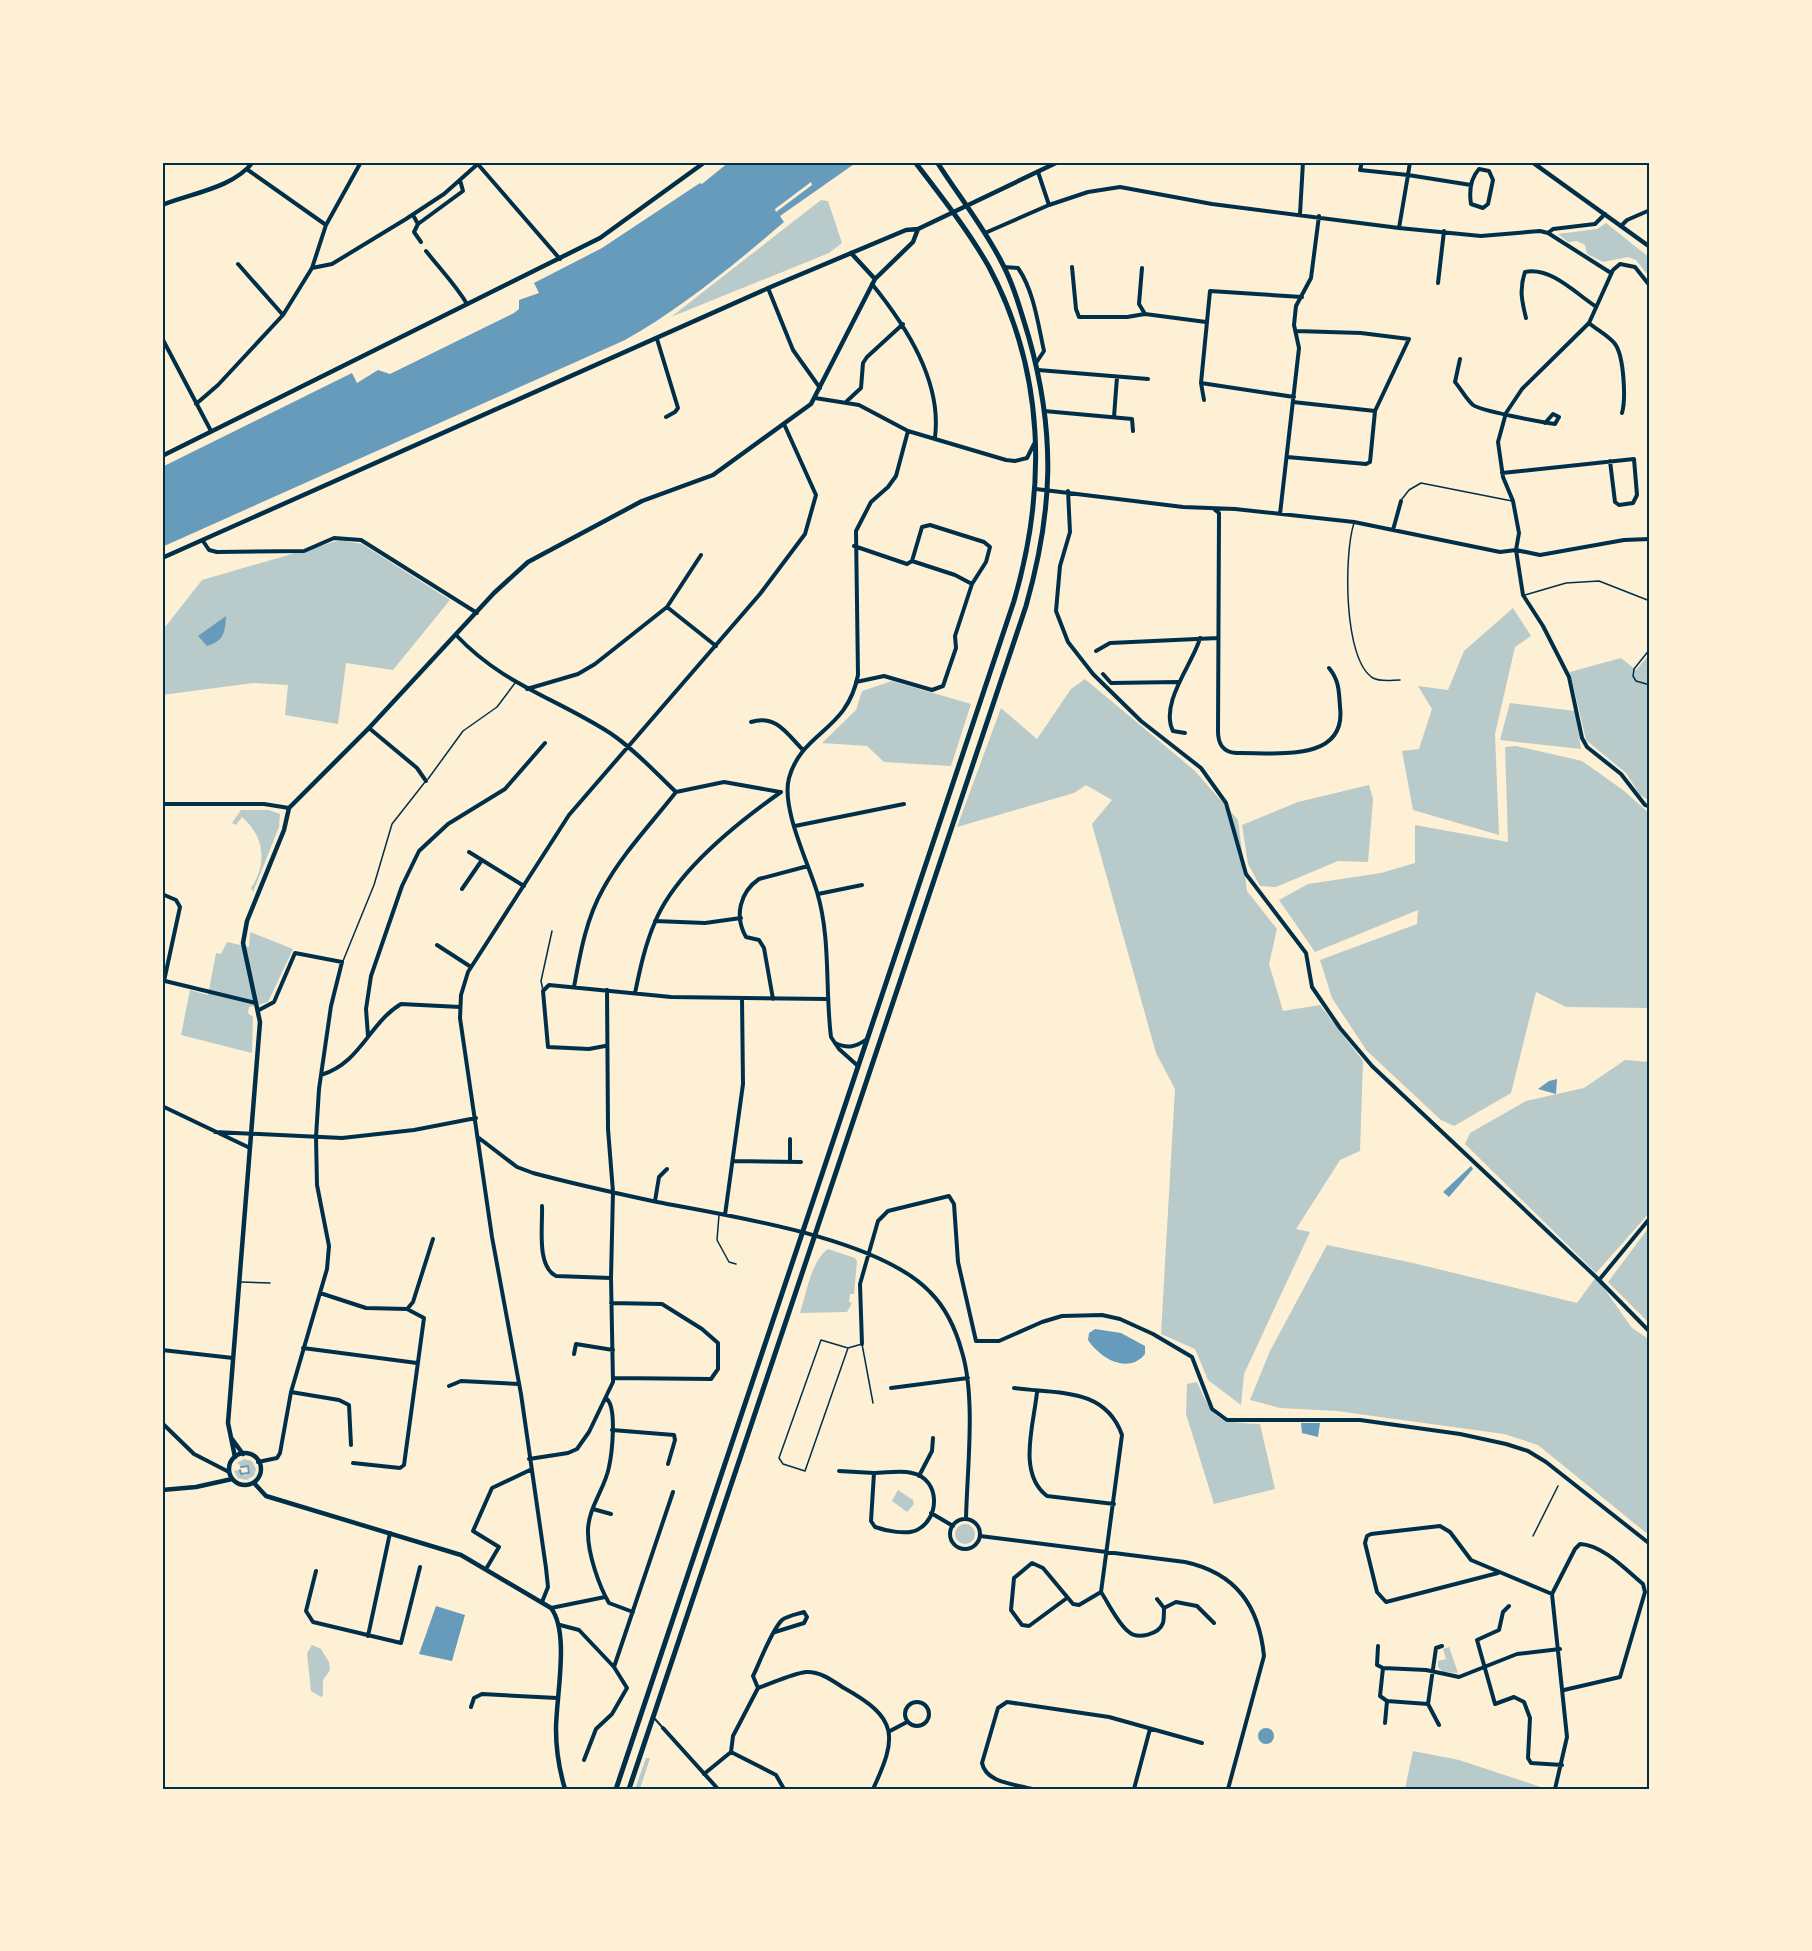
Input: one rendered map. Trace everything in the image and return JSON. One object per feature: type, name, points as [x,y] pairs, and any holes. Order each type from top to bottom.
[{"type":"main road","points":[[615,1789],[626,1765],[1014,601],[1031,535],[1036,489],[1036,439],[1027,372],[1014,323],[989,267],[952,211],[915,162]]},
{"type":"main road","points":[[629,1789],[1026,606],[1043,538],[1049,489],[1044,411],[1038,370],[1022,315],[1004,267],[985,233],[937,162]]},
{"type":"street","points":[[162,205],[218,186],[248,170],[253,162]]},
{"type":"street","points":[[196,404],[218,385],[283,315],[312,268],[326,225],[361,162]]},
{"type":"street","points":[[162,456],[600,238],[705,162]]},
{"type":"street","points":[[162,558],[768,288],[906,230],[918,228],[1058,162]]},
{"type":"street","points":[[1300,214],[1303,162]]},
{"type":"street","points":[[1362,162],[1360,170],[1471,184]]},
{"type":"street","points":[[1399,228],[1410,162]]},
{"type":"street","points":[[1532,162],[1650,247]]},
{"type":"street","points":[[312,268],[332,264],[413,215],[460,180],[478,163],[560,259]]},
{"type":"street","points":[[1479,169],[1489,171],[1493,180],[1488,204],[1483,208],[1471,204],[1471,184],[1479,169]]},
{"type":"street","points":[[248,170],[326,225]]},
{"type":"street","points":[[1038,172],[1049,205]]},
{"type":"street","points":[[421,242],[414,232],[418,224],[464,191],[460,180]]},
{"type":"street","points":[[985,233],[1049,205],[1088,192],[1120,188],[1212,204],[1399,228],[1480,236],[1531,231],[1548,233],[1611,273]]},
{"type":"street","points":[[436,199],[442,207]]},
{"type":"street","points":[[1621,226],[1627,220],[1650,210]]},
{"type":"street","points":[[1548,233],[1553,229],[1595,224],[1605,214]]},
{"type":"street","points":[[413,215],[418,224]]},
{"type":"street","points":[[1280,514],[1299,348],[1296,306],[1311,278],[1319,216]]},
{"type":"street","points":[[235,1457],[229,1434],[233,1358],[259,1010],[244,952],[244,933],[284,830],[289,808],[528,562],[642,501],[713,475],[811,404],[873,282],[912,242],[918,228]]},
{"type":"street","points":[[1438,283],[1444,231]]},
{"type":"street","points":[[426,251],[439,269],[453,281],[467,304]]},
{"type":"street","points":[[851,253],[903,324],[923,367],[934,401],[935,438]]},
{"type":"street","points":[[237,264],[283,315]]},
{"type":"street","points":[[1650,286],[1635,267],[1626,264],[1616,267],[1595,306],[1589,323],[1572,343],[1522,389],[1506,413],[1498,442],[1502,473],[1513,501],[1519,533],[1516,550],[1523,595],[1544,626],[1569,677],[1580,730],[1587,747],[1621,774],[1645,805],[1650,807]]},
{"type":"street","points":[[1004,267],[1018,268],[1023,276],[1044,351],[1035,363]]},
{"type":"street","points":[[1072,267],[1076,313],[1079,317],[1127,317],[1145,314],[1206,322]]},
{"type":"street","points":[[1142,268],[1139,304],[1145,314]]},
{"type":"street","points":[[1526,318],[1521,301],[1521,283],[1525,272],[1535,270],[1546,273],[1595,306]]},
{"type":"street","points":[[768,288],[793,350],[820,388]]},
{"type":"street","points":[[1204,400],[1201,383],[1210,291],[1302,297]]},
{"type":"street","points":[[1589,323],[1614,342],[1619,352],[1625,403],[1622,413]]},
{"type":"street","points":[[846,402],[861,388],[863,363],[867,357],[903,324]]},
{"type":"street","points":[[1287,457],[1366,464],[1370,462],[1375,411],[1409,339],[1361,333],[1296,331]]},
{"type":"street","points":[[162,338],[211,431]]},
{"type":"street","points":[[657,339],[678,408],[666,417]]},
{"type":"street","points":[[1460,359],[1455,382],[1473,404],[1487,412],[1506,413],[1545,423]]},
{"type":"street","points":[[1038,370],[1148,379]]},
{"type":"street","points":[[1114,417],[1117,377]]},
{"type":"street","points":[[1201,383],[1375,411]]},
{"type":"street","points":[[815,398],[859,405],[908,431],[1015,461],[1027,458],[1036,439]]},
{"type":"street","points":[[1044,411],[1132,419],[1133,430]]},
{"type":"street","points":[[542,1602],[548,1587],[519,1384],[492,1237],[460,1007],[464,981],[471,966],[569,815],[716,646],[805,534],[815,504],[814,486],[783,423]]},
{"type":"street","points":[[858,1065],[831,1037],[826,955],[818,894],[795,826],[787,790],[792,770],[803,750],[845,711],[856,682],[858,603],[854,546],[856,531],[865,511],[888,487],[901,466],[908,431]]},
{"type":"street","points":[[1502,473],[1610,461],[1634,459],[1637,495],[1633,503],[1619,505],[1615,502],[1610,461]]},
{"type":"street","points":[[1036,489],[1354,522],[1500,552],[1516,550],[1540,555],[1624,540],[1650,539]]},
{"type":"street","points":[[1068,491],[1070,532],[1060,566],[1056,611],[1068,642],[1093,674],[1141,721],[1202,768],[1226,803],[1246,874],[1306,953],[1312,987],[1340,1028],[1372,1066],[1599,1280],[1650,1332]]},
{"type":"street","points":[[1393,530],[1401,501]]},
{"type":"street","points":[[1215,509],[1219,513],[1218,738],[1221,746],[1230,753],[1314,751],[1330,741],[1342,718],[1337,678],[1329,668]]},
{"type":"street","points":[[854,546],[907,564],[912,561],[922,527],[930,525],[984,542],[990,547],[972,584],[955,636],[956,648],[943,686],[932,690],[884,676],[856,682]]},
{"type":"street","points":[[203,541],[209,550],[217,552],[304,551],[334,538],[361,540],[477,612]]},
{"type":"street","points":[[526,689],[586,669],[667,607],[701,555]]},
{"type":"street","points":[[912,561],[955,575],[972,584]]},
{"type":"street","points":[[667,607],[716,646]]},
{"type":"street","points":[[456,635],[483,660],[515,683],[610,733],[676,792]]},
{"type":"street","points":[[1096,651],[1110,643],[1218,638]]},
{"type":"street","points":[[1185,733],[1173,731],[1171,724],[1178,682],[1200,639]]},
{"type":"street","points":[[1102,674],[1112,683],[1178,682]]},
{"type":"street","points":[[751,722],[762,719],[771,720],[803,750]]},
{"type":"street","points":[[369,728],[417,768],[426,781]]},
{"type":"street","points":[[368,1036],[366,1009],[371,976],[413,861],[423,846],[443,828],[505,789],[545,743]]},
{"type":"street","points":[[574,987],[583,940],[602,891],[621,860],[676,792],[724,782],[780,792]]},
{"type":"street","points":[[635,993],[640,965],[655,921],[684,878],[715,845],[780,792],[787,790]]},
{"type":"street","points":[[162,804],[264,804],[289,808]]},
{"type":"street","points":[[795,826],[904,804]]},
{"type":"street","points":[[470,852],[524,886]]},
{"type":"street","points":[[462,889],[482,860]]},
{"type":"street","points":[[773,999],[764,948],[759,940],[746,937],[740,902],[752,884],[759,879],[808,866]]},
{"type":"street","points":[[818,894],[862,885]]},
{"type":"street","points":[[162,894],[177,900],[179,912],[163,981],[257,1003]]},
{"type":"street","points":[[655,921],[705,923],[741,918]]},
{"type":"street","points":[[437,945],[471,966]]},
{"type":"street","points":[[258,1462],[278,1457],[291,1392],[320,1293],[329,1246],[317,1185],[316,1139],[321,1075],[331,1006],[342,962],[295,953],[274,1002],[259,1010]]},
{"type":"street","points":[[605,1046],[589,1049],[548,1047],[543,991],[549,985],[635,993],[828,999]]},
{"type":"street","points":[[529,1459],[568,1453],[577,1449],[607,1399],[614,1378],[611,1303],[613,1192],[605,1046],[607,990]]},
{"type":"street","points":[[725,1215],[743,1084],[742,998]]},
{"type":"street","points":[[321,1075],[340,1068],[348,1061],[368,1036],[401,1004],[460,1007]]},
{"type":"street","points":[[835,1042],[842,1046],[856,1046],[867,1039]]},
{"type":"street","points":[[162,1106],[250,1148]]},
{"type":"street","points":[[215,1132],[316,1139],[414,1130],[476,1118]]},
{"type":"street","points":[[479,1138],[524,1170],[613,1192],[804,1233],[868,1253],[899,1268],[930,1291],[946,1312],[962,1351],[968,1378],[966,1519]]},
{"type":"street","points":[[790,1139],[790,1162]]},
{"type":"street","points":[[733,1161],[801,1161]]},
{"type":"street","points":[[655,1201],[659,1177],[668,1169]]},
{"type":"street","points":[[862,1344],[858,1299],[878,1221],[888,1211],[949,1196],[954,1204],[958,1262],[976,1341],[999,1341],[1062,1316],[1102,1315],[1120,1319],[1153,1334],[1192,1358],[1212,1409],[1227,1420],[1317,1418],[1360,1420],[1460,1434],[1506,1444],[1528,1451],[1546,1462],[1650,1544]]},
{"type":"street","points":[[542,1206],[543,1253],[545,1267],[550,1273],[556,1276],[611,1278]]},
{"type":"street","points":[[1599,1280],[1650,1218]]},
{"type":"street","points":[[407,1309],[413,1302],[433,1239]]},
{"type":"street","points":[[320,1293],[366,1308],[407,1309],[424,1318],[404,1465],[400,1468],[352,1463]]},
{"type":"street","points":[[611,1303],[662,1304],[702,1329],[718,1343],[718,1369],[711,1378],[614,1378]]},
{"type":"street","points":[[574,1354],[576,1344],[613,1350]]},
{"type":"street","points":[[303,1348],[417,1363]]},
{"type":"street","points":[[162,1350],[233,1358]]},
{"type":"street","points":[[891,1388],[968,1378]]},
{"type":"street","points":[[450,1386],[461,1381],[519,1384]]},
{"type":"street","points":[[1014,1388],[1100,1402],[1117,1422],[1122,1435],[1101,1592],[1129,1633],[1138,1635],[1146,1635],[1158,1629],[1163,1623],[1164,1608],[1157,1599]]},
{"type":"street","points":[[291,1392],[339,1400],[349,1405],[351,1446]]},
{"type":"street","points":[[1037,1392],[1029,1468],[1039,1489],[1047,1496],[1114,1504]]},
{"type":"street","points":[[607,1399],[611,1403],[610,1467],[593,1509],[588,1532],[589,1543],[609,1604],[633,1612]]},
{"type":"street","points":[[162,1423],[194,1454],[229,1472]]},
{"type":"street","points":[[612,1430],[674,1435],[675,1440],[668,1464]]},
{"type":"street","points":[[229,1434],[243,1454]]},
{"type":"street","points":[[919,1476],[932,1451],[933,1438]]},
{"type":"street","points":[[162,1490],[196,1487],[232,1479],[244,1485],[254,1483],[259,1475],[258,1462],[251,1455],[243,1454],[235,1457],[230,1463],[229,1472],[232,1479]]},
{"type":"street","points":[[486,1569],[500,1547],[473,1531],[482,1509],[492,1488],[530,1470]]},
{"type":"street","points":[[839,1471],[912,1473],[930,1482],[934,1489],[931,1513],[920,1529],[914,1532],[875,1527],[872,1521],[874,1473]]},
{"type":"street","points":[[254,1483],[266,1496],[462,1555],[551,1608],[560,1625],[557,1750],[565,1789]]},
{"type":"street","points":[[614,1667],[673,1492]]},
{"type":"street","points":[[593,1509],[611,1514]]},
{"type":"street","points":[[931,1513],[953,1526]]},
{"type":"street","points":[[953,1526],[966,1519]]},
{"type":"street","points":[[966,1519],[976,1524],[980,1536]]},
{"type":"street","points":[[953,1526],[951,1538],[959,1548],[971,1548],[980,1536]]},
{"type":"street","points":[[1498,1573],[1386,1602],[1377,1592],[1365,1543],[1367,1536],[1371,1534],[1440,1526],[1450,1532],[1471,1560],[1552,1594]]},
{"type":"street","points":[[368,1636],[391,1532]]},
{"type":"street","points":[[980,1536],[1203,1566],[1221,1575],[1239,1590],[1253,1610],[1262,1635],[1264,1656],[1228,1789]]},
{"type":"street","points":[[1555,1789],[1567,1737],[1560,1649],[1552,1594],[1580,1544],[1605,1554],[1643,1584],[1645,1592],[1620,1677],[1564,1690]]},
{"type":"street","points":[[1067,1598],[1029,1626],[1022,1625],[1011,1610],[1014,1578],[1032,1563],[1043,1568],[1067,1598],[1079,1605],[1101,1592]]},
{"type":"street","points":[[316,1571],[306,1611],[313,1622],[401,1643],[420,1568]]},
{"type":"street","points":[[551,1608],[605,1597]]},
{"type":"street","points":[[1164,1608],[1176,1602],[1197,1606],[1214,1623]]},
{"type":"street","points":[[1509,1606],[1503,1612],[1499,1630],[1477,1640],[1495,1704],[1514,1697],[1524,1702],[1530,1718],[1528,1758],[1531,1762],[1562,1766]]},
{"type":"street","points":[[758,1688],[753,1676],[775,1632],[783,1619],[804,1612],[807,1617],[804,1623],[775,1632]]},
{"type":"street","points":[[560,1625],[579,1630],[614,1667],[627,1692],[605,1723],[596,1729],[584,1760]]},
{"type":"street","points":[[1378,1646],[1377,1665],[1383,1668],[1459,1677],[1517,1654],[1560,1649]]},
{"type":"street","points":[[1439,1725],[1428,1704],[1436,1648],[1442,1646]]},
{"type":"street","points":[[1383,1668],[1380,1696],[1387,1701],[1428,1704]]},
{"type":"street","points":[[704,1774],[731,1752],[734,1736],[758,1688],[807,1672],[821,1674],[868,1701],[880,1714],[890,1731],[890,1752],[873,1789]]},
{"type":"street","points":[[471,1707],[474,1698],[482,1694],[557,1698]]},
{"type":"street","points":[[1385,1723],[1387,1701]]},
{"type":"street","points":[[921,1702],[928,1708],[928,1719],[923,1726],[914,1727],[907,1722],[905,1710],[910,1704],[921,1702]]},
{"type":"street","points":[[1032,1789],[988,1777],[983,1770],[982,1763],[998,1708],[1007,1702],[1078,1711],[1202,1743]]},
{"type":"street","points":[[653,1717],[718,1789]]},
{"type":"street","points":[[890,1731],[907,1722]]},
{"type":"street","points":[[1134,1789],[1150,1729]]},
{"type":"street","points":[[731,1752],[776,1775],[784,1789]]},
{"type":"lane","points":[[1401,501],[1409,490],[1421,483],[1513,501]]},
{"type":"lane","points":[[1354,522],[1347,592],[1354,641],[1368,674],[1376,680],[1400,680]]},
{"type":"lane","points":[[1523,595],[1579,580],[1599,581],[1650,601]]},
{"type":"lane","points":[[1650,649],[1634,669],[1633,676],[1636,681],[1650,685]]},
{"type":"lane","points":[[342,962],[374,885],[392,824],[463,731],[496,707],[515,683]]},
{"type":"lane","points":[[543,991],[541,981],[552,931]]},
{"type":"lane","points":[[719,1214],[717,1239],[729,1263],[736,1264]]},
{"type":"lane","points":[[239,1282],[270,1283]]},
{"type":"lane","points":[[848,1348],[805,1471],[783,1464],[779,1458],[821,1340],[848,1348],[862,1344],[873,1403]]},
{"type":"lane","points":[[1533,1536],[1558,1486]]},
{"type":"shaded area","points":[[821,200],[828,201],[842,243],[829,253],[671,317]]},
{"type":"shaded area","points":[[1606,223],[1650,258],[1650,278],[1636,260],[1628,257],[1603,262],[1587,254],[1585,245],[1577,241],[1568,242],[1558,234],[1597,229]]},
{"type":"shaded area","points":[[340,540],[362,544],[450,600],[393,670],[346,663],[338,724],[285,715],[288,685],[253,683],[162,695],[162,631],[202,580]]},
{"type":"shaded area","points":[[1513,608],[1531,636],[1515,647],[1495,734],[1499,835],[1413,810],[1402,751],[1419,749],[1432,709],[1418,686],[1448,690],[1464,651]]},
{"type":"shaded area","points":[[1650,654],[1650,801],[1640,795],[1626,773],[1586,740],[1570,672],[1621,658],[1636,670]]},
{"type":"shaded area","points":[[1085,679],[1195,771],[1238,820],[1247,891],[1277,929],[1269,964],[1283,1011],[1320,1005],[1363,1061],[1360,1151],[1340,1160],[1296,1229],[1310,1232],[1244,1374],[1241,1405],[1208,1380],[1195,1349],[1161,1334],[1175,1089],[1156,1053],[1092,824],[1112,800],[1086,785],[1074,793],[957,827],[1001,708],[1037,739],[1071,689]]},
{"type":"shaded area","points":[[892,681],[971,704],[951,766],[884,762],[867,746],[822,743],[856,710],[862,691]]},
{"type":"shaded area","points":[[1510,703],[1575,711],[1581,749],[1500,740]]},
{"type":"shaded area","points":[[1516,746],[1582,761],[1623,790],[1650,814],[1650,1008],[1566,1007],[1536,992],[1511,1093],[1454,1126],[1441,1120],[1367,1051],[1332,998],[1320,960],[1417,924],[1418,910],[1315,952],[1279,900],[1308,884],[1381,873],[1415,863],[1415,825],[1508,842],[1505,747]]},
{"type":"shaded area","points":[[1369,785],[1373,799],[1368,862],[1338,861],[1276,887],[1260,886],[1248,864],[1242,825],[1298,802]]},
{"type":"shaded area","points":[[241,810],[269,810],[280,814],[279,827],[253,892],[251,888],[260,869],[261,850],[255,833],[242,817],[236,825],[232,823]]},
{"type":"shaded area","points":[[250,932],[293,949],[268,1002],[249,1007],[248,1013],[253,1017],[252,1053],[181,1035],[190,990],[208,995],[216,953],[221,954],[227,942],[249,947]]},
{"type":"shaded area","points":[[1625,1060],[1650,1062],[1650,1212],[1596,1273],[1465,1144],[1470,1133],[1526,1101],[1584,1088]]},
{"type":"shaded area","points":[[1650,1226],[1650,1324],[1608,1282]]},
{"type":"shaded area","points":[[1327,1245],[1413,1263],[1577,1303],[1596,1277],[1632,1328],[1650,1340],[1650,1536],[1538,1445],[1504,1434],[1337,1411],[1280,1408],[1250,1400],[1270,1351]]},
{"type":"shaded area","points":[[828,1249],[855,1258],[857,1261],[854,1294],[850,1294],[849,1302],[852,1303],[847,1312],[800,1313],[813,1270],[822,1254]]},
{"type":"shaded area","points":[[1197,1382],[1208,1405],[1219,1417],[1235,1422],[1260,1424],[1275,1489],[1214,1504],[1186,1414],[1187,1384]]},
{"type":"shaded area","points":[[244,1459],[252,1461],[256,1469],[254,1476],[246,1480],[238,1478],[234,1471],[239,1470],[245,1476],[250,1473],[249,1465],[241,1466],[237,1463]]},
{"type":"shaded area","points":[[898,1490],[913,1500],[914,1504],[907,1512],[892,1501]]},
{"type":"shaded area","points":[[965,1524],[972,1527],[975,1534],[972,1541],[965,1544],[958,1541],[955,1534],[958,1527]]},
{"type":"shaded area","points":[[312,1645],[321,1649],[329,1662],[330,1670],[323,1680],[321,1697],[311,1691],[307,1653]]},
{"type":"shaded area","points":[[1449,1647],[1458,1673],[1443,1672],[1438,1667],[1438,1661],[1446,1659],[1443,1649]]},
{"type":"shaded area","points":[[1413,1751],[1459,1760],[1547,1789],[1405,1789]]},
{"type":"shaded area","points":[[646,1758],[650,1758],[640,1789],[635,1789]]},
{"type":"water","points":[[729,162],[857,162],[780,216],[784,222],[708,285],[625,340],[162,547],[162,467],[352,373],[357,383],[378,370],[390,374],[514,313],[519,309],[519,300],[539,293],[534,283],[602,248],[700,183],[702,184]],"holes":[[[811,182],[812,185],[776,212],[775,209]]]},
{"type":"water","points":[[226,616],[222,636],[217,642],[207,646],[198,636]]},
{"type":"water","points":[[1557,1079],[1556,1094],[1538,1089],[1549,1081]]},
{"type":"water","points":[[1471,1166],[1473,1169],[1449,1197],[1443,1192]]},
{"type":"water","points":[[1095,1329],[1121,1333],[1145,1346],[1145,1354],[1138,1360],[1123,1364],[1107,1358],[1088,1340],[1089,1333]]},
{"type":"water","points":[[1301,1423],[1320,1423],[1318,1437],[1302,1433]]},
{"type":"water","points":[[436,1606],[465,1615],[452,1661],[419,1654]]},
{"type":"water","points":[[1266,1728],[1274,1736],[1266,1744],[1258,1736]]},
{"type":"waterway","points":[[240,1470],[241,1474],[249,1473],[248,1466],[241,1467]]}]
